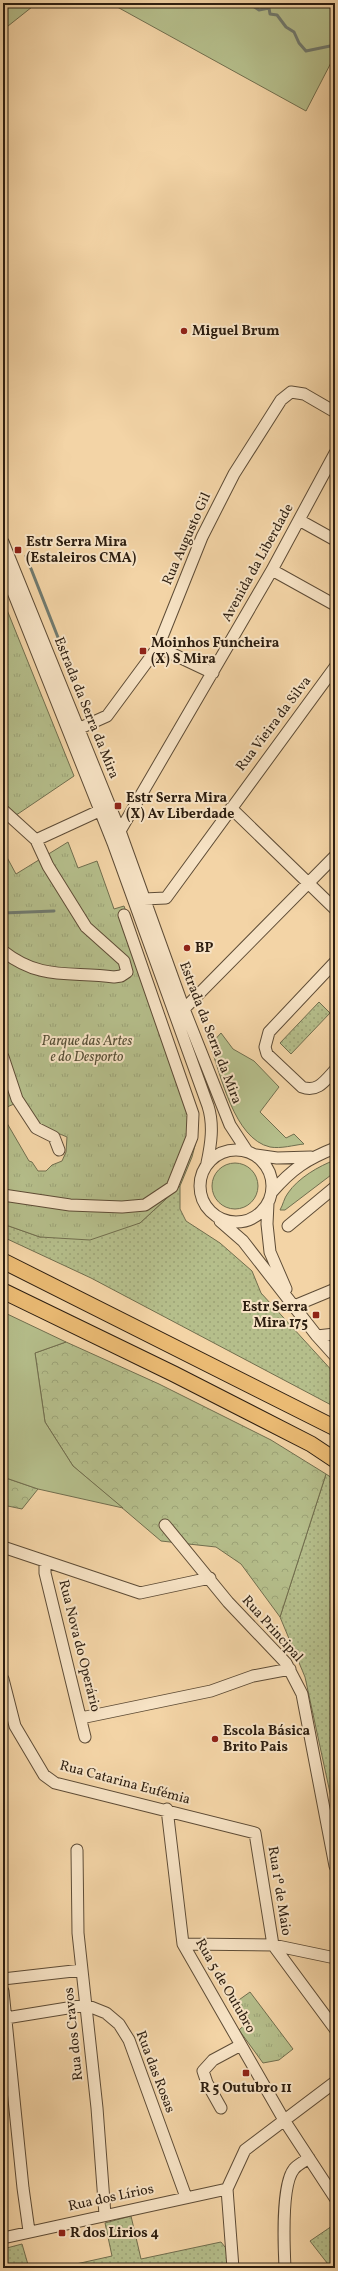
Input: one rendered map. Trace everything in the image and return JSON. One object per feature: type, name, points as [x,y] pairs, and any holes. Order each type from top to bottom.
[{"type":"highway","points":[[3,1261],[335,1428]]},
{"type":"highway","points":[[3,1291],[188,1381],[312,1444],[335,1460]]},
{"type":"street","name":"Rua Augusto Gil","points":[[78,729],[107,716],[158,647],[202,537],[234,474],[281,400],[291,392],[304,394],[335,412]]},
{"type":"street","name":"Avenida da Liberdade","points":[[120,831],[213,673],[299,520],[330,473],[335,453]]},
{"type":"street","points":[[299,520],[335,540]]},
{"type":"street","name":"Estrada da Serra da Mira","points":[[3,542],[120,831],[184,1009],[230,1125],[252,1153]]},
{"type":"street","name":"Estrada da Serra da Mira","points":[[3,567],[113,843],[212,1117],[207,1163]]},
{"type":"street","points":[[272,570],[335,605]]},
{"type":"street","points":[[158,647],[213,673]]},
{"type":"street","name":"Rua Vieira da Silva","points":[[144,899],[166,898],[335,667]]},
{"type":"street","points":[[231,808],[335,909]]},
{"type":"street","points":[[3,810],[36,840],[48,866],[86,927],[124,961],[127,972],[121,976],[114,977],[58,974],[28,968],[3,952]]},
{"type":"street","points":[[36,840],[99,811]]},
{"type":"street","points":[[184,1009],[335,856]]},
{"type":"street","points":[[3,1195],[70,1205],[122,1207],[145,1205],[172,1187],[192,1137],[193,1114],[124,915]]},
{"type":"street","points":[[335,962],[269,1032],[266,1040],[267,1054],[302,1086],[308,1089],[319,1087],[335,1070]]},
{"type":"street","points":[[3,1057],[17,1099],[36,1128],[54,1137],[59,1150]]},
{"type":"street","points":[[294,1306],[270,1252],[267,1224],[268,1203],[272,1192],[286,1176],[311,1158],[335,1148]]},
{"type":"street","points":[[311,1158],[277,1158],[236,1149],[225,1151],[207,1163],[201,1173],[199,1184],[200,1196],[205,1207],[243,1241],[317,1336],[335,1356]]},
{"type":"street","points":[[252,1153],[269,1171],[272,1192]]},
{"type":"street","points":[[288,1226],[335,1187]]},
{"type":"street","points":[[213,1215],[224,1221],[243,1221],[260,1213],[268,1203]]},
{"type":"street","points":[[294,1306],[335,1289]]},
{"type":"street","points":[[317,1336],[335,1334]]},
{"type":"street","name":"Rua Principal","points":[[165,1525],[210,1578],[228,1602],[290,1669],[302,1694],[335,1866]]},
{"type":"street","points":[[3,1547],[140,1593],[210,1578]]},
{"type":"street","name":"Rua Nova do Operário","points":[[46,1562],[45,1573],[86,1737]]},
{"type":"street","points":[[81,1718],[211,1691],[253,1676],[290,1669]]},
{"type":"street","name":"Rua Catarina Eufémia","points":[[3,1679],[15,1726],[44,1775],[55,1783],[167,1809],[256,1833]]},
{"type":"street","name":"Rua 5 de Outubro","points":[[167,1809],[183,1944],[284,2120],[335,2198]]},
{"type":"street","name":"Rua 1º de Maio","points":[[256,1833],[273,1945],[335,2029]]},
{"type":"street","name":"Rua dos Cravos","points":[[77,1850],[78,1933],[97,2108],[106,2215]]},
{"type":"street","points":[[183,1944],[273,1945],[335,1958]]},
{"type":"street","points":[[3,1979],[82,1970]]},
{"type":"street","points":[[3,1991],[23,2188],[29,2231]]},
{"type":"street","points":[[6,2018],[86,2005]]},
{"type":"street","name":"Rua das Rosas","points":[[86,2005],[106,2013],[119,2024],[129,2040],[186,2197]]},
{"type":"street","points":[[221,2108],[207,2083],[203,2071],[213,2060],[241,2045]]},
{"type":"street","points":[[233,2268],[227,2189],[245,2150],[335,2082]]},
{"type":"street","points":[[285,2268],[284,2243],[286,2190],[294,2169],[309,2158]]},
{"type":"street","name":"Rua dos Lírios","points":[[3,2238],[29,2231],[227,2189]]},
{"type":"green space","points":[[3,3],[37,3],[3,30]]},
{"type":"green space","points":[[110,3],[335,3],[335,55],[306,111]]},
{"type":"green space","points":[[3,600],[74,776],[3,824]]},
{"type":"green space","name":"Parque das Artes e do Desporto","points":[[68,842],[78,868],[97,861],[114,909],[124,906],[198,1112],[197,1138],[192,1157],[180,1186],[140,1223],[90,1240],[40,1237],[3,1224],[3,850],[16,874]],"holes":[[[21,1101],[33,1120],[43,1127],[67,1137],[66,1152],[62,1161],[52,1165],[46,1171],[38,1171],[32,1162],[29,1161],[4,1118],[7,1107]]]},
{"type":"green space","points":[[319,1002],[330,1013],[291,1054],[280,1043]]},
{"type":"green space","points":[[221,1033],[233,1049],[254,1061],[279,1087],[260,1112],[286,1138],[294,1134],[304,1144],[270,1147],[258,1142],[247,1132],[238,1119],[224,1088],[210,1045]]},
{"type":"green space","points":[[335,1160],[335,1172],[285,1210],[280,1210],[287,1195],[297,1182],[316,1169]]},
{"type":"green space","points":[[240,1163],[252,1169],[257,1177],[257,1195],[252,1203],[244,1208],[230,1209],[218,1203],[213,1195],[212,1181],[218,1169],[226,1164]]},
{"type":"green space","points":[[180,1186],[180,1209],[186,1221],[220,1243],[252,1271],[261,1293],[335,1374],[335,1407],[91,1278],[3,1237],[3,1224],[40,1237],[140,1223]]},
{"type":"green space","points":[[3,1312],[66,1342],[35,1353],[45,1422],[73,1466],[123,1508],[38,1489],[3,1477]]},
{"type":"green space","points":[[66,1342],[159,1384],[271,1440],[326,1474],[280,1617],[241,1564],[216,1547],[161,1541],[73,1466],[45,1422],[35,1353]]},
{"type":"green space","points":[[326,1474],[335,1480],[335,1816],[305,1677],[280,1617]]},
{"type":"green space","points":[[3,1477],[38,1489],[22,1509],[3,1505]]},
{"type":"green space","points":[[250,1992],[293,2049],[279,2060],[263,2063],[239,2030],[250,2020],[236,2002]]},
{"type":"green space","points":[[131,2216],[141,2259],[221,2242],[242,2268],[58,2268],[112,2256],[105,2223]]},
{"type":"green space","points":[[335,2224],[335,2267],[331,2268],[310,2241]]},
{"type":"green space","points":[[22,2244],[29,2268],[3,2268],[3,2249]]},
{"type":"waterway","points":[[248,3],[259,10],[269,8],[270,14],[277,15],[286,27],[294,32],[299,43],[306,51],[335,45]]},
{"type":"waterway","points":[[26,556],[70,668]]},
{"type":"waterway","points":[[3,913],[54,911]]},
{"type":"place","name":"Miguel Brum","points":[[184,331]]},
{"type":"place","name":"Estr Serra Mira (Estaleiros CMA)","points":[[18,550]]},
{"type":"place","name":"Moinhos Funcheira (X) S Mira","points":[[143,651]]},
{"type":"place","name":"Estr Serra Mira (X) Av Liberdade","points":[[118,806]]},
{"type":"place","name":"BP","points":[[187,948]]},
{"type":"place","name":"Estr Serra Mira 175","points":[[316,1315]]},
{"type":"place","name":"Escola Básica Brito Pais","points":[[215,1739]]},
{"type":"place","name":"R 5 Outubro 11","points":[[246,2073]]},
{"type":"place","name":"R dos Lirios 4","points":[[62,2233]]}]
